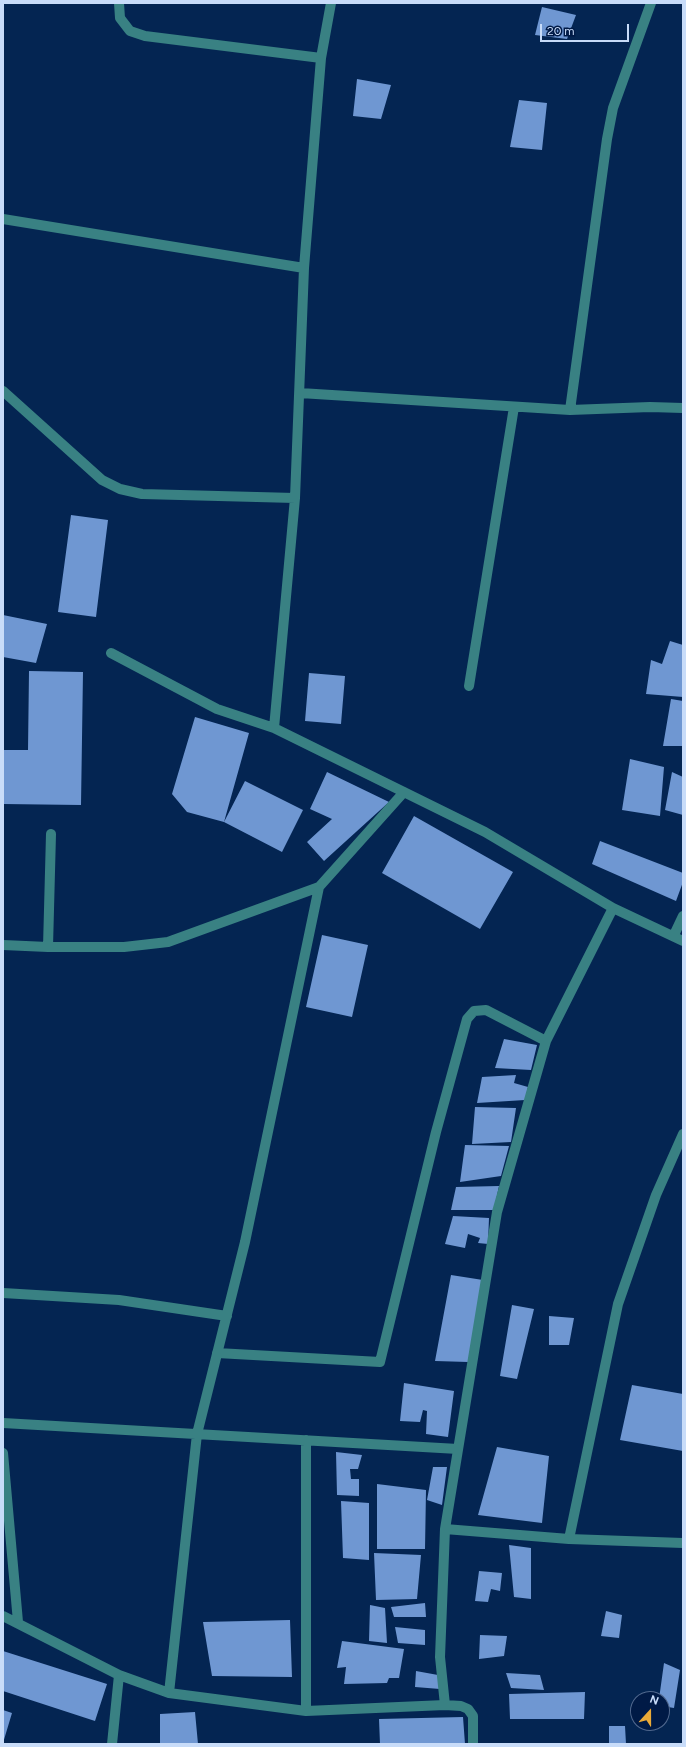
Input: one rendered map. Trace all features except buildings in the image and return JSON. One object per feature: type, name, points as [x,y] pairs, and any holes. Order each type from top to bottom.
[{"type":"street","points":[[119,3],[120,18],[130,31],[145,36],[321,58]]},
{"type":"street","points":[[274,728],[295,498],[304,268],[321,58],[331,3]]},
{"type":"street","points":[[570,410],[608,131],[613,108],[651,3]]},
{"type":"street","points":[[3,219],[304,268]]},
{"type":"street","points":[[3,390],[102,480],[120,489],[142,494],[295,498]]},
{"type":"street","points":[[300,393],[570,410],[683,408]]},
{"type":"street","points":[[469,686],[514,407]]},
{"type":"street","points":[[112,653],[217,710],[274,728],[485,832],[613,908],[679,938],[683,916]]},
{"type":"street","points":[[3,945],[124,948],[168,942],[319,887],[404,792]]},
{"type":"street","points":[[48,947],[51,834]]},
{"type":"street","points":[[169,1693],[197,1434],[247,1234],[319,887]]},
{"type":"street","points":[[445,1705],[440,1656],[446,1529],[497,1212],[546,1041],[613,908]]},
{"type":"street","points":[[217,1354],[380,1362],[436,1132],[467,1019],[474,1010],[486,1010],[546,1041]]},
{"type":"street","points":[[569,1539],[618,1304],[656,1195],[683,1134]]},
{"type":"street","points":[[3,1293],[120,1300],[227,1316]]},
{"type":"street","points":[[3,1423],[458,1449]]},
{"type":"street","points":[[306,1440],[306,1711]]},
{"type":"street","points":[[3,1453],[18,1622]]},
{"type":"street","points":[[446,1529],[569,1539],[683,1543]]},
{"type":"street","points":[[3,1616],[18,1622],[119,1675],[169,1693],[306,1711],[445,1705],[461,1706],[468,1710],[473,1716],[473,1744]]},
{"type":"street","points":[[112,1744],[119,1675]]}]
